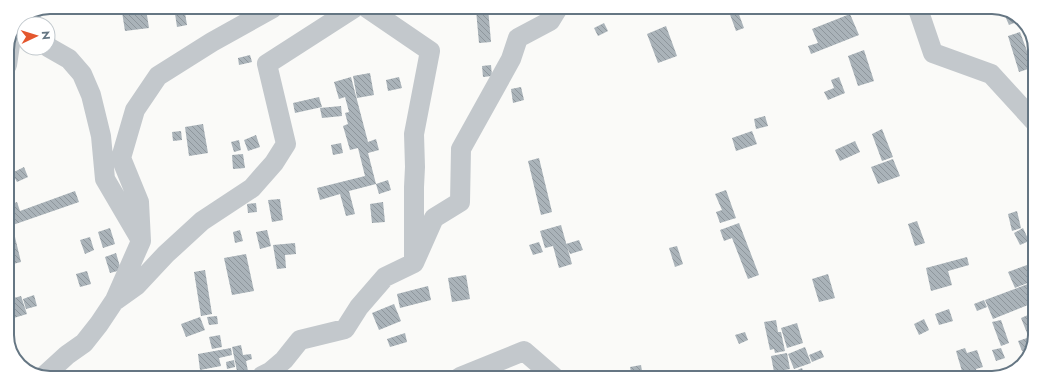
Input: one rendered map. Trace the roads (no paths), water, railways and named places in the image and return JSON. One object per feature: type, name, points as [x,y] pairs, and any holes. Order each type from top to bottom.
[{"type":"street","points":[[49,371],[84,342],[99,324],[115,300],[142,241],[139,202],[121,158],[135,110],[158,76],[212,42],[262,14]]},
{"type":"street","points":[[115,300],[137,285],[166,254],[202,221],[252,188],[274,163],[286,144],[267,64],[345,14]]},
{"type":"street","points":[[376,14],[430,51],[414,134],[414,263]]},
{"type":"street","points":[[271,371],[284,360],[300,340],[345,328],[359,306],[384,277],[414,263],[434,218],[460,202],[461,149],[511,59],[518,38],[550,21],[554,14]]},
{"type":"street","points":[[920,14],[933,54],[991,74],[1028,114]]},
{"type":"street","points":[[56,52],[69,59],[82,74],[91,95],[101,136],[105,179],[142,241]]},
{"type":"street","points":[[475,371],[524,351],[547,371]]}]
